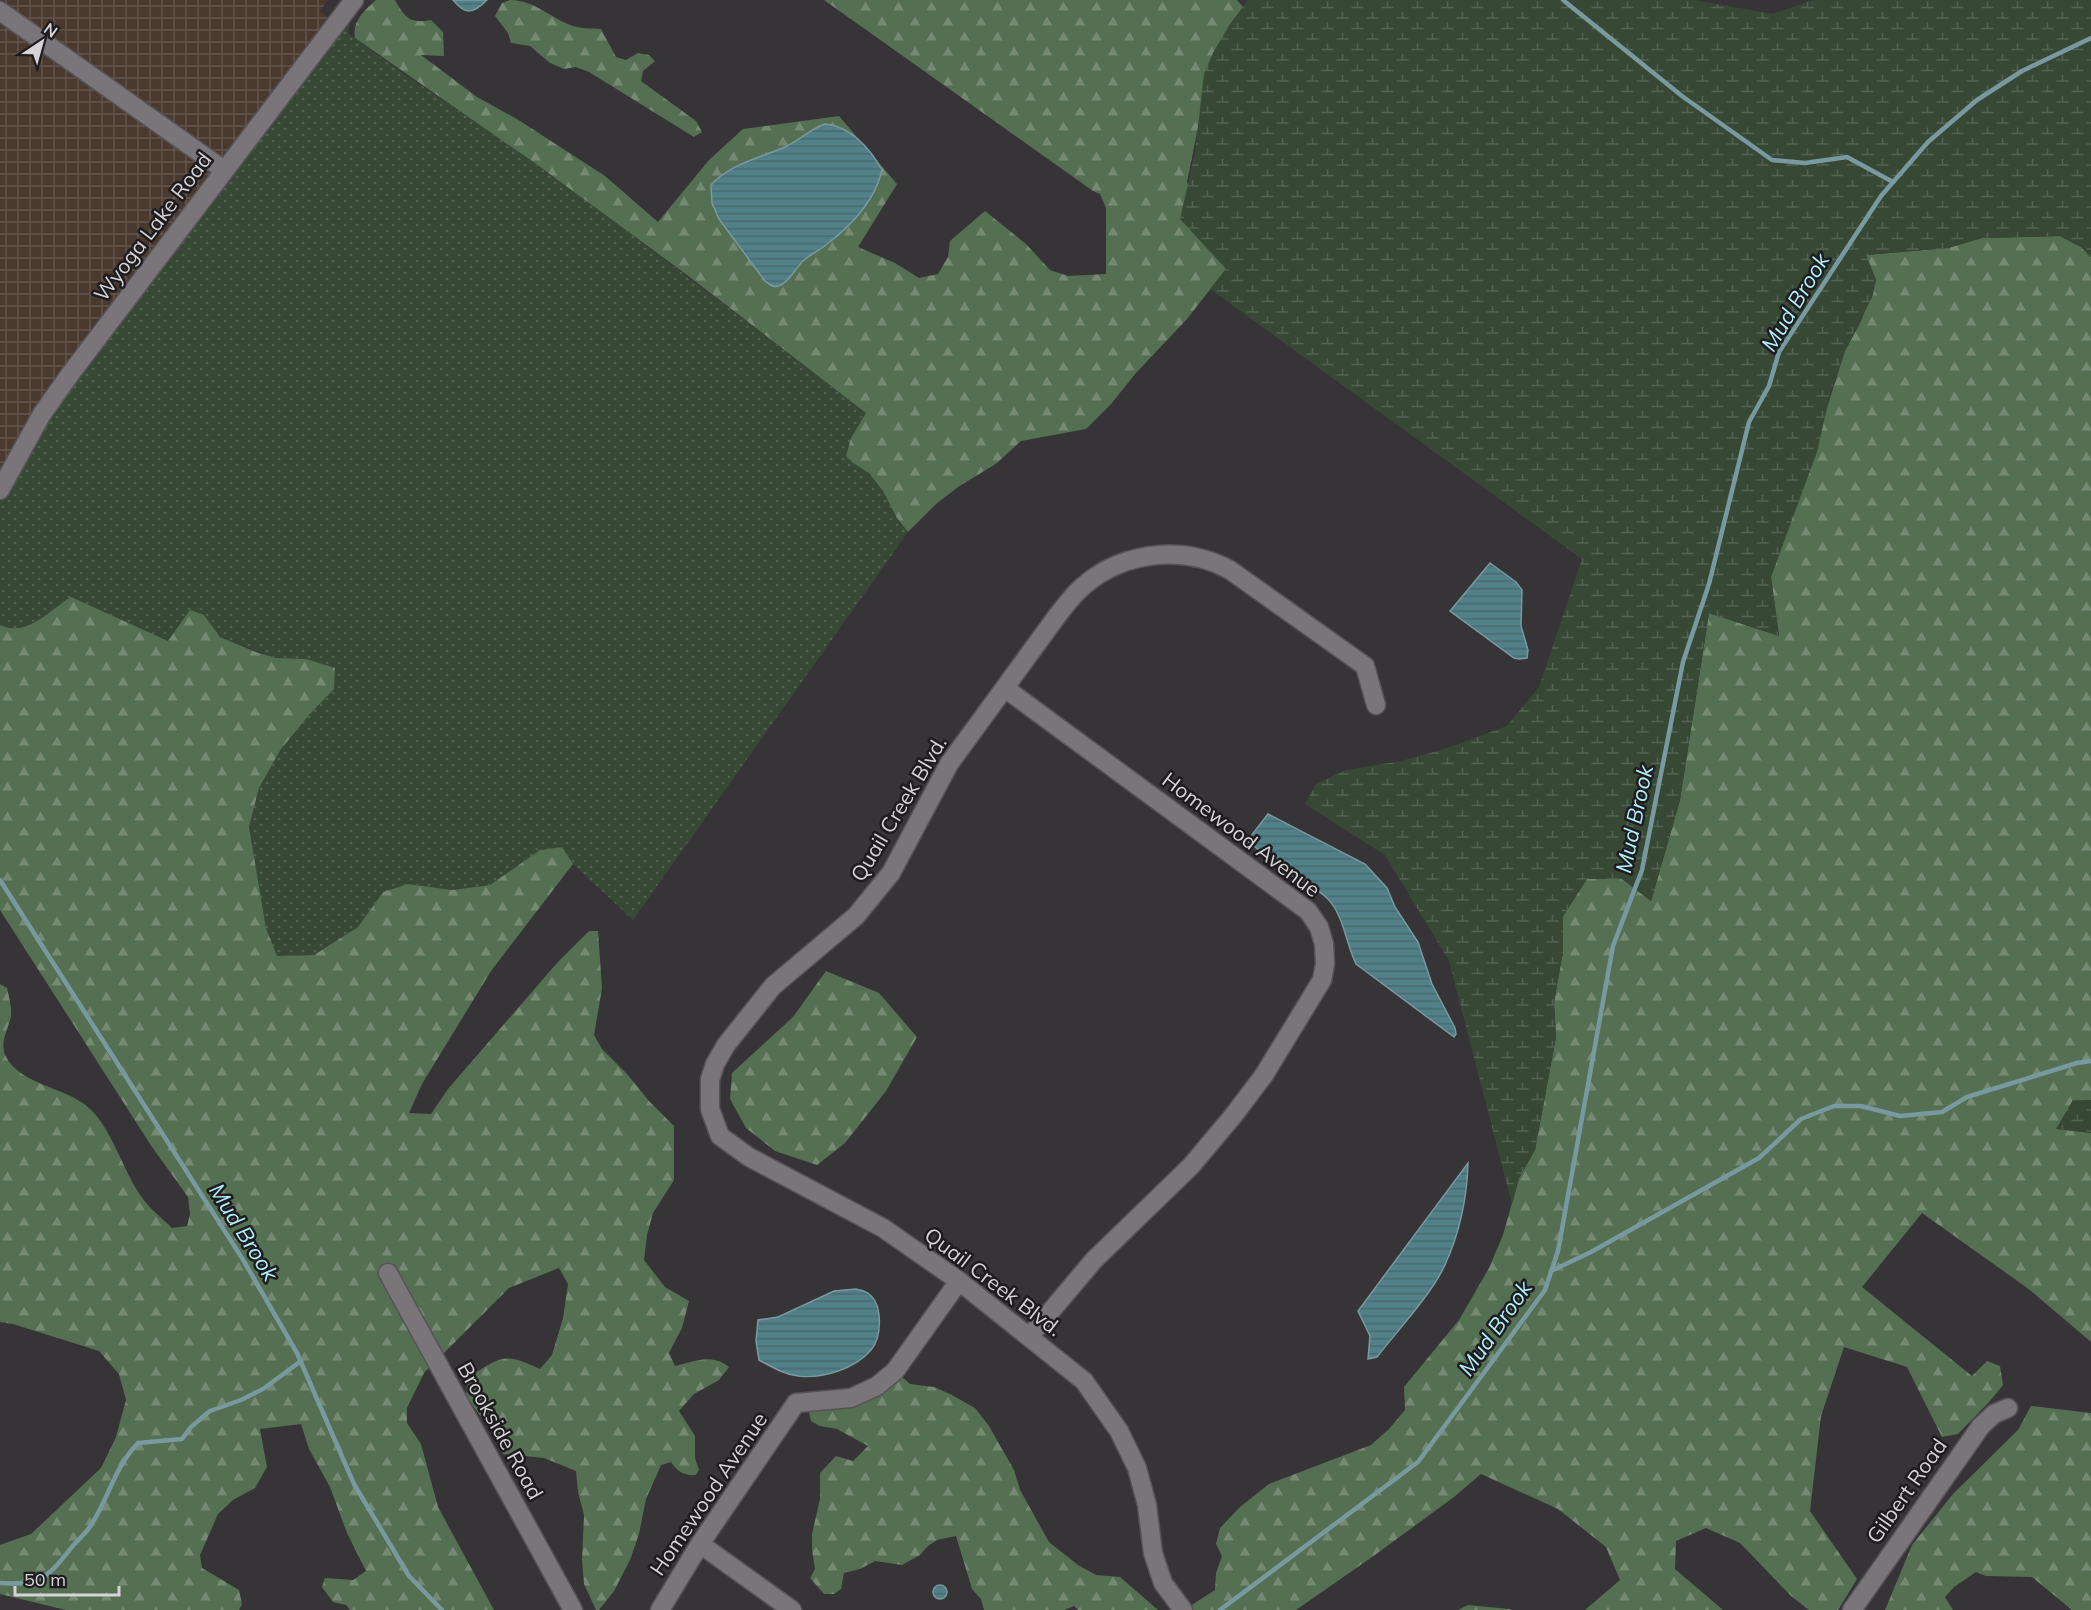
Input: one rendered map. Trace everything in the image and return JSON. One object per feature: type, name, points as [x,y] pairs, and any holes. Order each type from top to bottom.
[{"type":"street","name":"Wyoga Lake Road","points":[[0,490],[42,414],[354,0]]},
{"type":"street","points":[[0,11],[224,170]]},
{"type":"street","name":"Quail Creek Blvd.","points":[[1182,1607],[1163,1583],[1153,1553],[1147,1505],[1137,1468],[1119,1431],[1084,1381],[959,1281],[883,1228],[732,1146],[720,1136],[714,1123],[709,1095],[710,1080],[715,1064],[726,1045],[773,986],[856,916],[891,873],[949,764],[1057,616],[1076,593],[1092,580],[1126,560],[1170,554],[1212,560],[1230,570],[1365,666],[1376,705]]},
{"type":"street","name":"Homewood Avenue","points":[[1006,688],[1308,911],[1319,927],[1324,944],[1325,964],[1322,980],[1309,1003],[1264,1075],[1233,1116],[1191,1166],[1094,1260],[1029,1337]]},
{"type":"street","name":"Brookside Road","points":[[388,1273],[573,1610]]},
{"type":"street","name":"Homewood Avenue","points":[[660,1610],[700,1544],[796,1403],[851,1398],[877,1386],[896,1371],[959,1281]]},
{"type":"street","name":"Gilbert Road","points":[[1852,1610],[1980,1426],[1994,1414],[2008,1408]]},
{"type":"street","points":[[700,1544],[792,1610]]},
{"type":"shaded area","points":[[0,0],[328,0],[320,11],[335,24],[0,490]]},
{"type":"green space","points":[[376,0],[395,0],[409,18],[418,21],[431,20],[443,32],[444,56],[421,55],[477,97],[517,119],[605,176],[658,222],[709,160],[743,129],[839,116],[897,184],[858,247],[895,263],[919,278],[938,274],[948,257],[950,241],[985,211],[1026,244],[1050,270],[1068,276],[1106,274],[1106,208],[1100,194],[824,0],[1237,0],[1243,7],[1213,53],[1187,182],[1226,269],[1187,319],[1086,429],[1021,441],[997,463],[958,487],[936,504],[908,532],[869,473],[846,456],[851,438],[866,413],[687,275],[536,164],[355,38],[357,21]]},
{"type":"green space","points":[[510,0],[528,3],[577,27],[601,29],[616,57],[626,60],[638,53],[649,55],[655,61],[643,71],[641,81],[696,121],[702,132],[694,137],[589,72],[576,67],[564,69],[550,63],[530,46],[511,43],[508,33],[495,16],[502,3]]},
{"type":"green space","points":[[1248,0],[1694,0],[1773,14],[1813,0],[2091,0],[2091,257],[2081,247],[2060,236],[1982,238],[1948,248],[1866,255],[1876,280],[1873,295],[1845,351],[1830,395],[1817,452],[1771,577],[1779,636],[1709,613],[1680,800],[1651,901],[1622,879],[1587,879],[1563,916],[1563,952],[1554,1002],[1556,1037],[1535,1150],[1519,1178],[1512,1204],[1449,961],[1385,855],[1305,804],[1316,784],[1346,770],[1401,761],[1444,749],[1507,726],[1539,687],[1582,559],[1210,289],[1226,269],[1180,219],[1195,153],[1204,74],[1230,24]]},
{"type":"green space","points":[[353,1],[348,33],[580,196],[866,413],[851,438],[853,463],[869,473],[908,532],[633,920],[573,864],[562,847],[540,850],[490,885],[452,890],[408,884],[383,892],[358,927],[314,955],[277,956],[266,928],[249,828],[259,788],[281,749],[334,689],[306,659],[276,658],[220,637],[204,615],[168,642],[71,597],[29,625],[10,628],[0,625],[0,490],[19,453]]},
{"type":"green space","points":[[2060,236],[2081,247],[2091,257],[2091,1100],[2073,1100],[2057,1129],[2091,1133],[2091,1342],[2030,1290],[1922,1213],[1862,1287],[1972,1376],[1987,1361],[2000,1366],[2003,1385],[1958,1434],[1942,1437],[1907,1367],[1844,1347],[1821,1416],[1810,1511],[1857,1579],[1838,1610],[1809,1610],[1791,1596],[1740,1543],[1706,1528],[1676,1541],[1675,1569],[1723,1610],[1585,1610],[1620,1580],[1606,1547],[1558,1509],[1481,1474],[1454,1497],[1296,1610],[1184,1610],[1215,1590],[1216,1573],[1222,1556],[1216,1544],[1220,1528],[1240,1507],[1269,1484],[1371,1445],[1389,1429],[1405,1410],[1404,1387],[1459,1320],[1489,1268],[1503,1235],[1519,1178],[1535,1150],[1556,1037],[1554,1002],[1563,952],[1563,916],[1587,879],[1622,879],[1651,901],[1680,800],[1709,613],[1779,636],[1771,577],[1845,351],[1861,321],[1876,280],[1866,255],[1948,248],[1982,238]]},
{"type":"green space","points":[[71,597],[168,641],[190,610],[204,615],[220,637],[256,652],[276,658],[306,659],[335,668],[334,689],[281,749],[259,788],[249,827],[266,928],[277,956],[314,955],[358,927],[383,892],[408,884],[452,890],[490,885],[540,850],[562,847],[573,864],[491,971],[422,1084],[409,1113],[431,1114],[448,1089],[557,963],[589,931],[598,931],[602,988],[594,1035],[602,1049],[674,1126],[674,1180],[653,1213],[644,1260],[665,1287],[689,1301],[682,1328],[669,1353],[675,1366],[710,1359],[729,1367],[719,1380],[694,1394],[679,1411],[695,1436],[695,1458],[699,1470],[696,1475],[688,1475],[678,1470],[671,1462],[661,1465],[646,1499],[639,1534],[630,1560],[614,1591],[599,1610],[596,1610],[584,1584],[582,1560],[584,1515],[576,1471],[544,1458],[503,1454],[494,1435],[466,1396],[469,1377],[489,1364],[511,1359],[540,1369],[552,1355],[563,1318],[568,1284],[559,1268],[509,1288],[424,1373],[407,1408],[407,1423],[421,1444],[438,1507],[494,1610],[350,1610],[346,1605],[333,1602],[322,1587],[325,1578],[353,1580],[366,1571],[347,1533],[330,1487],[309,1449],[301,1424],[260,1429],[267,1467],[255,1488],[233,1500],[218,1514],[200,1555],[202,1568],[239,1590],[242,1604],[239,1610],[66,1610],[0,1594],[0,1545],[31,1534],[101,1468],[116,1437],[126,1400],[119,1374],[99,1351],[0,1322],[0,984],[7,988],[11,1006],[11,1016],[3,1045],[5,1055],[12,1065],[32,1080],[68,1095],[89,1108],[111,1139],[136,1189],[153,1211],[172,1228],[187,1226],[190,1214],[188,1197],[152,1147],[0,910],[0,625],[19,628],[29,625]]},
{"type":"green space","points":[[826,971],[879,993],[917,1037],[886,1091],[845,1143],[817,1165],[775,1151],[746,1128],[730,1099],[732,1073],[793,1017]]},
{"type":"green space","points":[[2073,1100],[2091,1100],[2091,1133],[2056,1129]]},
{"type":"green space","points":[[895,1371],[910,1384],[934,1387],[975,1408],[989,1426],[1014,1470],[1020,1490],[1049,1542],[1078,1565],[1096,1575],[1120,1577],[1158,1610],[1078,1610],[1074,1606],[1064,1610],[984,1610],[981,1599],[972,1589],[956,1536],[937,1540],[920,1555],[902,1565],[875,1561],[860,1569],[844,1573],[841,1589],[834,1594],[824,1594],[810,1578],[815,1569],[812,1534],[820,1499],[820,1473],[836,1456],[853,1461],[868,1446],[837,1429],[820,1426],[811,1421],[809,1412],[814,1401],[851,1398]]},
{"type":"green space","points":[[2031,1406],[2091,1413],[2091,1610],[2072,1610],[2032,1577],[1986,1576],[1976,1572],[1954,1587],[1945,1597],[1953,1610],[1885,1610],[1912,1545],[1953,1494],[2018,1430]]},
{"type":"green space","points":[[1468,1605],[1509,1609],[1512,1610],[1458,1610]]},
{"type":"water","points":[[453,0],[487,0],[478,8],[470,11],[462,9]]},
{"type":"water","points":[[825,124],[843,129],[865,146],[882,170],[879,181],[861,212],[845,229],[804,260],[786,282],[773,286],[765,281],[719,219],[712,203],[711,185],[737,166],[787,146]]},
{"type":"water","points":[[1490,563],[1516,582],[1522,590],[1521,626],[1528,650],[1527,658],[1514,658],[1450,611]]},
{"type":"water","points":[[1268,814],[1365,864],[1387,888],[1395,907],[1418,942],[1432,984],[1455,1028],[1454,1037],[1356,964],[1338,914],[1328,899],[1292,876],[1247,841]]},
{"type":"water","points":[[1468,1163],[1461,1216],[1444,1267],[1422,1301],[1377,1357],[1368,1359],[1370,1336],[1358,1311]]},
{"type":"water","points":[[856,1289],[865,1291],[874,1299],[879,1313],[879,1329],[875,1344],[864,1357],[837,1371],[807,1377],[787,1374],[759,1360],[756,1341],[758,1320],[778,1317],[834,1291]]},
{"type":"water","points":[[937,1585],[943,1585],[947,1592],[943,1599],[937,1599],[933,1595],[933,1589]]},
{"type":"waterway","points":[[1563,0],[1682,96],[1772,160],[1805,163],[1847,157],[1893,182]]},
{"type":"waterway","name":"Mud Brook","points":[[1220,1610],[1418,1462],[1545,1290],[1558,1251],[1613,946],[1642,870],[1683,662],[1709,584],[1749,422],[1769,386],[1779,352],[1881,196],[1928,142],[1977,100],[2022,71],[2091,38]]},
{"type":"waterway","name":"Mud Brook","points":[[0,880],[242,1258],[297,1353],[354,1484],[409,1576],[442,1610]]},
{"type":"waterway","points":[[1551,1271],[1591,1252],[1759,1158],[1801,1119],[1834,1106],[1861,1106],[1900,1116],[1942,1112],[1967,1097],[2077,1063],[2091,1061]]},
{"type":"waterway","points":[[0,1583],[14,1584],[34,1581],[56,1566],[91,1526],[118,1471],[138,1443],[182,1439],[191,1427],[210,1411],[263,1389],[301,1361]]}]
